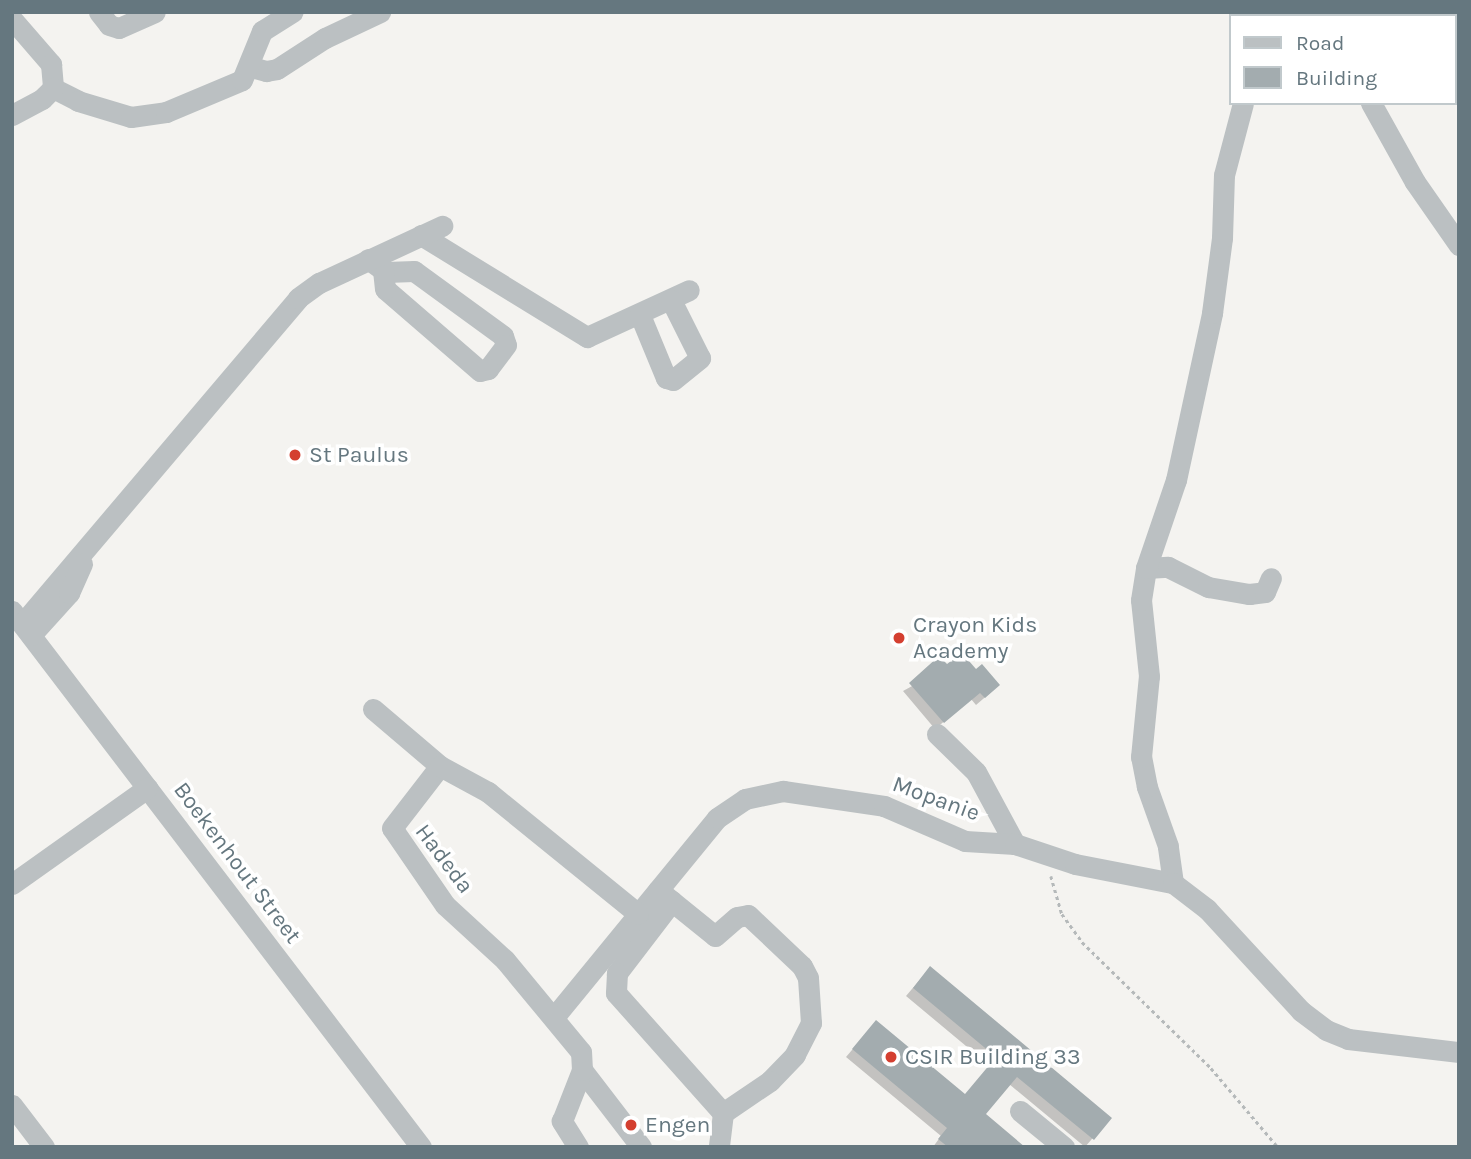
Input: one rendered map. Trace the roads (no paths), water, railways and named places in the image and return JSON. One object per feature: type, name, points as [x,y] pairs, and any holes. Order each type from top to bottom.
[{"type":"street","points":[[99,12],[106,23],[119,28],[155,12]]},
{"type":"street","points":[[53,88],[92,105],[131,117],[148,116],[239,82],[251,66],[262,32],[293,12]]},
{"type":"street","points":[[251,66],[266,71],[277,69],[325,38],[380,12]]},
{"type":"street","points":[[12,19],[51,64],[53,88],[42,99],[12,115]]},
{"type":"street","points":[[1173,883],[1168,846],[1147,787],[1141,757],[1149,691],[1141,600],[1146,568],[1173,490],[1210,323],[1222,238],[1224,175],[1242,105]]},
{"type":"street","points":[[1372,105],[1415,182],[1459,245]]},
{"type":"street","points":[[22,623],[84,555],[298,298],[319,283],[376,265],[421,235],[442,226]]},
{"type":"street","points":[[421,235],[575,334],[599,335],[680,295],[700,358],[673,380],[666,378],[640,315]]},
{"type":"street","points":[[376,265],[414,271],[503,336],[506,345],[488,369],[480,371],[384,289],[376,265]]},
{"type":"street","points":[[1146,568],[1168,567],[1209,587],[1249,594],[1265,592],[1271,578]]},
{"type":"street","name":"Boekenhout Street","points":[[22,623],[421,1147]]},
{"type":"street","points":[[373,709],[440,766],[488,792],[638,914]]},
{"type":"street","points":[[937,734],[976,772],[1015,844]]},
{"type":"street","name":"Hadeda","points":[[440,766],[394,825],[392,834],[445,905],[505,960],[555,1016],[581,1052],[582,1070],[641,1147]]},
{"type":"street","points":[[12,884],[147,788]]},
{"type":"street","name":"Mopanie","points":[[555,1016],[638,914],[665,896],[717,818],[763,793],[793,792],[884,806],[965,841],[1015,844],[1075,863],[1173,883],[1207,909],[1301,1011],[1326,1030],[1348,1039],[1459,1052]]},
{"type":"street","points":[[719,1147],[723,1113],[616,993],[617,973],[665,896],[715,936],[737,917],[748,915],[802,966],[808,978],[811,1023],[795,1055],[769,1081],[723,1113]]},
{"type":"street","points":[[578,1147],[562,1121],[582,1070]]},
{"type":"street","points":[[12,1105],[44,1147]]},
{"type":"street","points":[[1020,1111],[1063,1147]]},
{"type":"place","name":"St Paulus","points":[[295,455]]},
{"type":"place","name":"Crayon Kids Academy","points":[[899,638]]},
{"type":"place","name":"CSIR Building 33","points":[[891,1057]]},
{"type":"place","name":"Engen","points":[[631,1125]]}]
